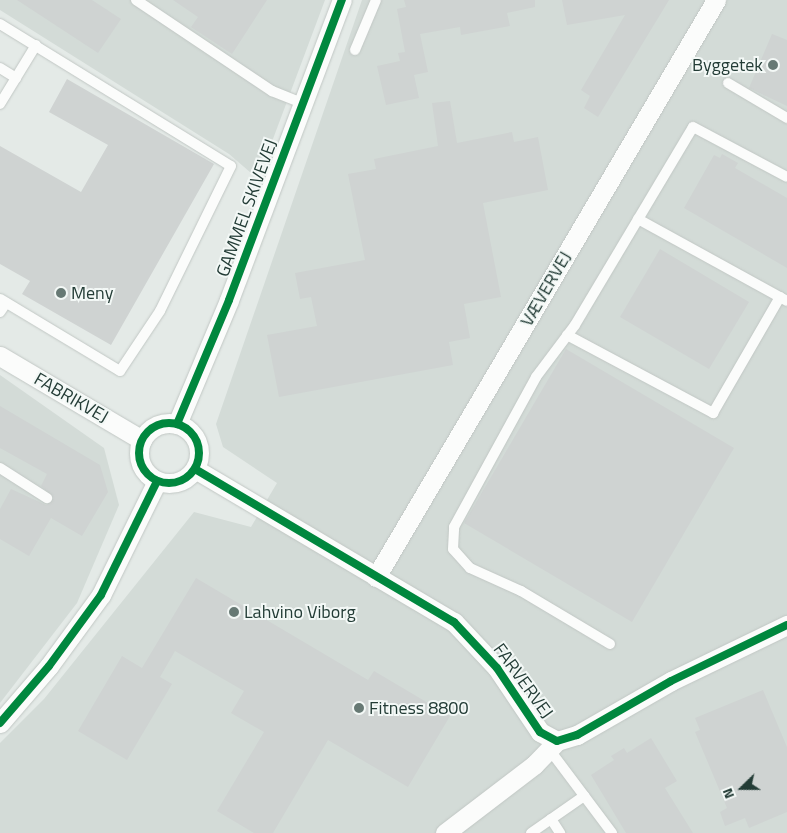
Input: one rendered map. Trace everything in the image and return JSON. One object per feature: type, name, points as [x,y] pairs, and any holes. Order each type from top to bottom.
[{"type":"street","name":"GAMMEL SKIVEVEJ","points":[[177,424],[229,300],[342,0]]},
{"type":"street","name":"VÆVERVEJ","points":[[376,577],[716,0]]},
{"type":"street","name":"FABRIKVEJ","points":[[0,356],[142,440]]},
{"type":"street","points":[[177,424],[197,442],[195,469],[178,482],[157,481],[140,464],[142,440],[156,425],[177,424]]},
{"type":"street","name":"FARVERVEJ","points":[[195,469],[454,622],[476,642],[540,732],[553,745]]},
{"type":"street","points":[[0,723],[49,666],[100,595],[157,481]]},
{"type":"street","name":"FARVERVEJ","points":[[445,833],[553,745],[577,736],[671,681],[787,625]]},
{"type":"lane","points":[[136,0],[272,91],[302,103]]},
{"type":"lane","points":[[355,50],[376,0]]},
{"type":"lane","points":[[0,24],[231,166],[160,311],[120,371],[3,301],[0,312]]},
{"type":"lane","points":[[0,104],[36,46]]},
{"type":"lane","points":[[0,68],[16,78]]},
{"type":"lane","points":[[728,83],[787,118]]},
{"type":"lane","points":[[610,644],[521,591],[470,568],[453,548],[454,526],[536,376],[567,335],[693,126],[787,177]]},
{"type":"lane","points":[[567,335],[713,413],[784,299],[638,219]]},
{"type":"lane","points":[[0,468],[47,498]]},
{"type":"lane","points":[[553,745],[584,796],[612,833]]},
{"type":"lane","points":[[531,833],[584,796]]},
{"type":"lane","points":[[550,819],[560,833]]},
{"type":"shaded area","points":[[0,0],[325,0],[258,179],[229,154],[0,10]]},
{"type":"shaded area","points":[[362,0],[787,0],[787,833],[0,833],[0,743],[44,699],[194,512],[251,527],[277,483],[223,447],[216,424]]},
{"type":"shaded area","points":[[0,375],[104,448],[119,505],[77,603],[0,703]]},
{"type":"building","points":[[17,0],[92,0],[121,19],[98,53]]},
{"type":"building","points":[[173,0],[267,0],[232,54],[191,27],[198,17]]},
{"type":"building","points":[[404,0],[535,0],[535,7],[507,13],[510,26],[461,35],[460,27],[420,34],[428,72],[414,75],[419,98],[386,105],[377,66],[400,61],[398,53],[405,52],[397,9],[406,7]]},
{"type":"building","points":[[562,0],[669,0],[598,117],[584,108],[590,96],[581,90],[625,15],[567,25]]},
{"type":"building","name":"Byggetek","points":[[772,34],[787,40],[787,106],[749,88]]},
{"type":"building","points":[[67,79],[214,164],[111,345],[22,294],[30,281],[0,264],[0,146],[81,192],[108,145],[49,112]]},
{"type":"building","points":[[450,101],[457,143],[512,132],[514,142],[538,137],[548,190],[483,203],[501,297],[464,304],[470,338],[449,342],[453,365],[279,397],[267,335],[317,326],[311,297],[300,299],[295,273],[365,260],[348,174],[376,169],[374,159],[438,146],[432,103]]},
{"type":"building","points":[[722,154],[738,163],[735,168],[787,198],[787,268],[684,208],[714,155],[720,158]]},
{"type":"building","points":[[660,249],[749,302],[709,369],[620,317]]},
{"type":"building","points":[[566,349],[734,448],[632,622],[464,523]]},
{"type":"building","points":[[0,406],[100,465],[108,492],[82,536],[51,518],[29,556],[0,539],[0,509],[11,489],[46,505],[54,498],[41,486],[47,474],[0,448]]},
{"type":"building","points":[[196,578],[368,680],[374,671],[450,716],[408,787],[328,740],[273,833],[254,833],[217,811],[264,732],[231,713],[244,691],[175,651],[160,677],[172,684],[127,760],[78,731],[122,656],[142,668]]},
{"type":"building","points":[[763,690],[787,747],[787,812],[749,828],[745,818],[725,826],[720,812],[727,808],[695,732],[700,730],[695,718]]},
{"type":"building","points":[[651,738],[677,781],[665,788],[693,833],[626,833],[591,775],[614,760],[611,756],[624,748],[627,753]]},
{"type":"cycle path","points":[[177,424],[229,300],[342,0]]},
{"type":"cycle path","points":[[163,423],[175,423],[186,428],[194,436],[199,447],[199,453],[197,465],[186,478],[175,483],[163,483],[152,478],[144,470],[139,459],[139,447],[144,436],[152,428],[163,423]]},
{"type":"cycle path","points":[[195,469],[454,622],[497,668],[540,732],[557,741],[577,735],[671,681],[787,625]]},
{"type":"cycle path","points":[[0,723],[49,666],[101,595],[157,481]]},
{"type":"place","name":"Byggetek","points":[[773,65]]},
{"type":"place","name":"Meny","points":[[61,293]]},
{"type":"place","name":"Lahvino Viborg","points":[[234,612]]},
{"type":"place","name":"Fitness 8800","points":[[359,708]]}]
